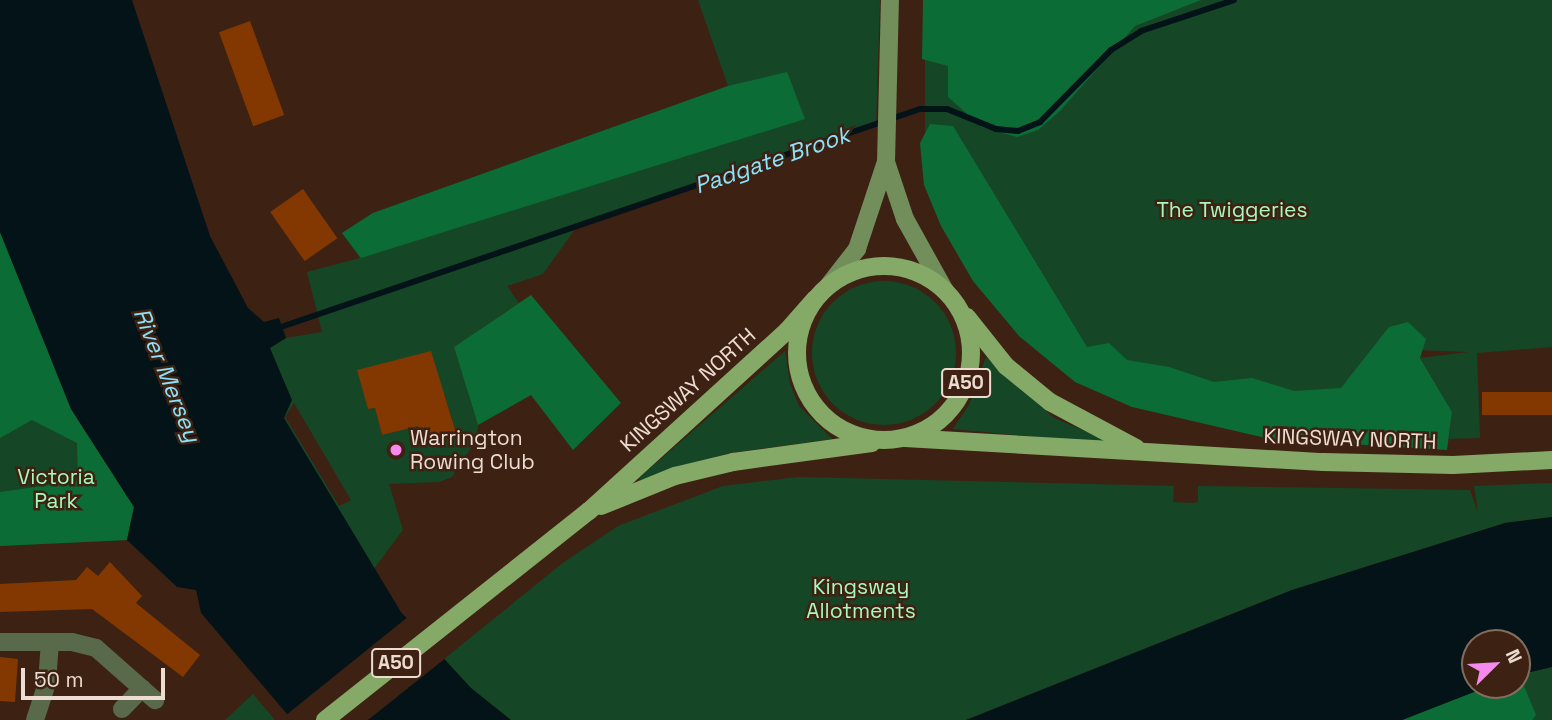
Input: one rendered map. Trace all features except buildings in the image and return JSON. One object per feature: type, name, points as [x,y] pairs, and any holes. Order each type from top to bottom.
[{"type":"main road","name":"A50","points":[[888,267],[925,276],[945,290],[958,306],[969,331],[971,359],[965,386],[951,409],[931,428],[905,438],[886,441],[858,437],[833,424],[813,404],[804,388],[796,351],[802,324],[815,299],[829,285],[851,272],[888,267]]},
{"type":"main road","name":"KINGSWAY NORTH","points":[[325,720],[589,511],[787,331],[815,299]]},
{"type":"main road","name":"KINGSWAY NORTH","points":[[958,306],[1006,366],[1050,402],[1146,452]]},
{"type":"main road","name":"KINGSWAY NORTH","points":[[905,438],[1323,462],[1453,465],[1552,460]]},
{"type":"main road","name":"KINGSWAY NORTH","points":[[589,511],[675,476],[721,465],[886,441]]},
{"type":"street","points":[[829,285],[857,249],[886,155],[890,0]]},
{"type":"street","points":[[886,155],[905,219],[945,290]]},
{"type":"street","points":[[0,642],[50,642],[96,648],[148,694],[122,709]]},
{"type":"street","points":[[35,720],[47,682],[50,642]]},
{"type":"green space","points":[[698,0],[880,0],[876,123],[575,229],[543,274],[507,286],[519,303],[454,347],[478,425],[476,440],[452,477],[439,482],[389,484],[403,530],[373,570],[283,417],[270,348],[286,338],[322,332],[307,272],[360,258],[342,233],[373,213],[728,86]],"holes":[[[358,370],[401,430],[382,435],[375,408],[368,409]],[[444,393],[457,436],[423,445],[411,403]],[[294,403],[350,501],[339,506],[285,417]]]},
{"type":"green space","points":[[923,0],[1201,0],[1135,26],[1060,111],[1038,130],[1017,137],[982,127],[948,97],[948,66],[922,59]]},
{"type":"green space","name":"The Twiggeries","points":[[925,0],[1552,0],[1552,347],[1477,353],[1480,438],[1449,439],[1452,412],[1420,358],[1469,352],[1390,349],[1391,437],[1087,385],[925,177]]},
{"type":"green space","points":[[787,72],[805,119],[361,258],[342,233],[373,213],[728,86]]},
{"type":"green space","points":[[930,124],[953,126],[1087,347],[1109,343],[1127,360],[1169,367],[1214,382],[1252,378],[1294,391],[1341,388],[1389,327],[1408,322],[1426,339],[1420,358],[1452,412],[1447,450],[1270,439],[1132,407],[1075,382],[1019,336],[973,281],[941,226],[924,185],[920,143]]},
{"type":"green space","name":"Victoria Park","points":[[0,232],[127,540],[0,546]]},
{"type":"green space","name":"Victoria Park","points":[[0,232],[71,409],[134,507],[127,540],[0,546],[0,492],[78,481],[77,443],[32,420],[0,438]]},
{"type":"green space","points":[[884,281],[912,286],[935,302],[951,325],[956,353],[951,381],[935,404],[912,420],[884,425],[856,420],[833,404],[817,381],[812,353],[817,325],[833,302],[856,286]]},
{"type":"green space","points":[[531,295],[621,403],[573,450],[531,395],[478,425],[454,347]]},
{"type":"green space","points":[[785,351],[790,384],[799,406],[832,439],[729,453],[642,482],[639,478]]},
{"type":"green space","points":[[986,357],[1054,418],[1118,445],[953,429],[969,405]]},
{"type":"green space","name":"Kingsway Allotments","points":[[798,477],[1174,486],[1173,502],[1193,503],[1198,502],[1198,486],[1470,490],[1478,513],[1474,486],[1552,483],[1552,517],[1505,523],[1292,590],[966,720],[511,720],[471,688],[444,659],[564,562],[618,526],[723,486]]},
{"type":"green space","points":[[1552,667],[1552,720],[1402,720],[1461,697],[1531,699],[1531,672]]},
{"type":"green space","points":[[253,694],[275,720],[225,720]]},
{"type":"green space","points":[[1461,697],[1529,699],[1536,715],[1532,720],[1402,720]]},
{"type":"water","name":"River Mersey","points":[[0,0],[132,0],[210,236],[248,308],[264,322],[279,318],[286,338],[270,348],[292,400],[284,418],[401,612],[471,688],[511,720],[292,720],[201,613],[196,590],[177,587],[127,540],[134,507],[71,409],[0,232]]},
{"type":"water","points":[[1552,517],[1552,667],[1531,672],[1531,629],[1461,629],[1461,697],[1402,720],[966,720],[1292,590],[1505,523]]},
{"type":"pier","points":[[409,616],[447,657],[368,720],[288,720],[285,716]]},
{"type":"waterway","name":"Padgate Brook","points":[[281,327],[920,109],[947,109],[996,129],[1018,131],[1040,122],[1111,50],[1141,31],[1234,0]]},
{"type":"place","name":"Warrington Rowing Club","points":[[396,450]]}]
